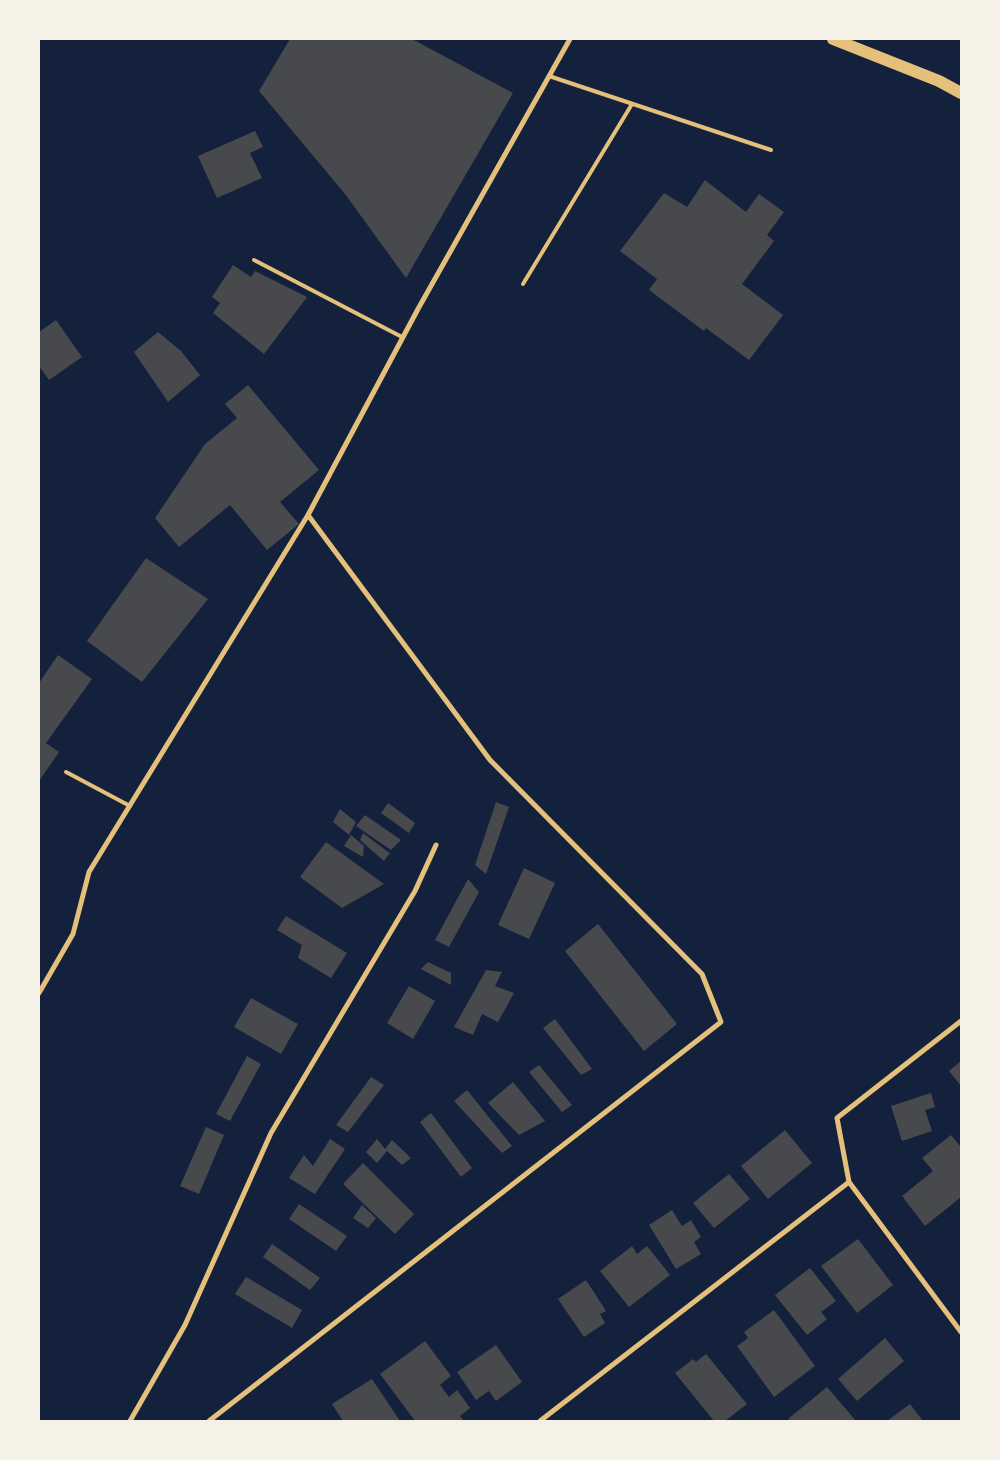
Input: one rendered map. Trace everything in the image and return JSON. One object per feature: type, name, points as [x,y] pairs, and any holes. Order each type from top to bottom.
[{"type":"main road","points":[[833,39],[939,81],[961,93]]},
{"type":"street","points":[[39,993],[72,934],[89,872],[308,515],[402,337],[570,39]]},
{"type":"street","points":[[209,1421],[721,1022],[702,974],[490,760],[308,515]]},
{"type":"street","points":[[130,1421],[185,1325],[271,1133],[415,892],[436,845]]},
{"type":"street","points":[[961,1021],[838,1118],[849,1182],[961,1332]]},
{"type":"street","points":[[540,1421],[849,1182]]},
{"type":"lane","points":[[549,76],[771,150]]},
{"type":"lane","points":[[523,284],[632,104]]},
{"type":"lane","points":[[254,260],[402,337]]},
{"type":"lane","points":[[66,772],[130,806]]},
{"type":"building","points":[[290,39],[412,39],[513,93],[406,278],[345,194],[259,91]]},
{"type":"building","points":[[255,131],[263,147],[250,153],[262,178],[217,198],[198,156]]},
{"type":"building","points":[[705,180],[746,212],[759,194],[784,212],[767,235],[774,241],[742,284],[783,315],[749,360],[706,328],[704,331],[649,290],[657,279],[620,251],[664,193],[687,207]]},
{"type":"building","points":[[233,265],[251,277],[255,271],[307,297],[264,354],[213,313],[220,303],[212,297]]},
{"type":"building","points":[[56,320],[82,357],[49,380],[39,366],[39,332]]},
{"type":"building","points":[[158,332],[181,351],[200,375],[168,402],[134,352]]},
{"type":"building","points":[[248,385],[319,470],[280,502],[299,524],[267,550],[230,505],[179,547],[155,518],[205,444],[237,418],[225,404]]},
{"type":"building","points":[[146,558],[208,599],[142,682],[87,641]]},
{"type":"building","points":[[58,655],[92,679],[46,743],[59,752],[39,781],[39,683]]},
{"type":"building","points":[[496,802],[509,807],[486,874],[475,865]]},
{"type":"building","points":[[388,803],[415,823],[409,833],[381,813]]},
{"type":"building","points":[[340,809],[356,822],[349,835],[333,822]]},
{"type":"building","points":[[365,815],[401,840],[391,850],[356,826]]},
{"type":"building","points":[[363,833],[392,855],[389,854],[384,861],[360,840]]},
{"type":"building","points":[[351,835],[364,846],[363,857],[344,846]]},
{"type":"building","points":[[326,842],[384,884],[342,908],[300,877]]},
{"type":"building","points":[[524,868],[555,883],[529,939],[498,925]]},
{"type":"building","points":[[468,879],[479,892],[449,947],[435,940]]},
{"type":"building","points":[[286,916],[347,953],[331,978],[298,958],[302,945],[277,930]]},
{"type":"building","points":[[598,924],[677,1024],[644,1051],[565,951]]},
{"type":"building","points":[[428,962],[451,973],[451,985],[421,969]]},
{"type":"building","points":[[486,970],[502,972],[495,986],[514,993],[498,1022],[482,1014],[473,1035],[454,1027]]},
{"type":"building","points":[[409,986],[435,1001],[413,1039],[387,1023]]},
{"type":"building","points":[[251,998],[298,1024],[281,1054],[234,1027]]},
{"type":"building","points":[[555,1019],[592,1069],[581,1075],[543,1028]]},
{"type":"building","points":[[247,1056],[261,1064],[230,1121],[216,1114]]},
{"type":"building","points":[[961,1061],[961,1086],[949,1071]]},
{"type":"building","points":[[539,1065],[572,1105],[562,1112],[529,1072]]},
{"type":"building","points":[[371,1077],[384,1085],[348,1132],[336,1125]]},
{"type":"building","points":[[513,1082],[545,1121],[519,1135],[488,1103]]},
{"type":"building","points":[[467,1090],[512,1146],[502,1153],[454,1101]]},
{"type":"building","points":[[931,1093],[935,1107],[925,1110],[932,1131],[902,1141],[891,1106]]},
{"type":"building","points":[[431,1113],[472,1168],[461,1177],[420,1122]]},
{"type":"building","points":[[206,1127],[224,1135],[199,1194],[180,1186]]},
{"type":"building","points":[[785,1130],[812,1163],[768,1199],[741,1166]]},
{"type":"building","points":[[951,1135],[961,1147],[961,1197],[925,1226],[902,1196],[933,1171],[922,1158]]},
{"type":"building","points":[[330,1139],[345,1149],[315,1194],[289,1178],[304,1155],[313,1166]]},
{"type":"building","points":[[377,1139],[385,1149],[392,1140],[411,1158],[402,1165],[387,1151],[377,1163],[366,1152]]},
{"type":"building","points":[[363,1163],[414,1214],[395,1234],[343,1184]]},
{"type":"building","points":[[729,1174],[750,1199],[714,1228],[693,1203]]},
{"type":"building","points":[[299,1204],[347,1236],[336,1251],[289,1219]]},
{"type":"building","points":[[362,1205],[376,1218],[368,1228],[353,1218]]},
{"type":"building","points":[[672,1210],[682,1226],[691,1220],[701,1237],[694,1242],[701,1254],[676,1269],[649,1225]]},
{"type":"building","points":[[858,1239],[893,1285],[857,1313],[821,1266]]},
{"type":"building","points":[[272,1244],[320,1278],[310,1290],[263,1257]]},
{"type":"building","points":[[632,1246],[637,1254],[647,1246],[670,1275],[629,1307],[600,1271]]},
{"type":"building","points":[[810,1268],[836,1301],[821,1312],[827,1319],[807,1335],[775,1295]]},
{"type":"building","points":[[246,1277],[302,1310],[292,1328],[235,1294]]},
{"type":"building","points":[[586,1280],[606,1311],[600,1314],[605,1323],[584,1337],[558,1299]]},
{"type":"building","points":[[774,1310],[815,1366],[774,1397],[737,1346],[748,1338],[744,1332]]},
{"type":"building","points":[[885,1338],[904,1361],[857,1401],[838,1379]]},
{"type":"building","points":[[425,1341],[451,1376],[440,1385],[449,1397],[457,1390],[470,1408],[460,1416],[464,1421],[415,1421],[380,1374]]},
{"type":"building","points":[[496,1345],[522,1382],[496,1401],[489,1391],[476,1400],[457,1372]]},
{"type":"building","points":[[706,1354],[747,1404],[725,1421],[714,1421],[675,1373],[693,1359],[696,1362]]},
{"type":"building","points":[[372,1379],[400,1421],[343,1421],[332,1404]]},
{"type":"building","points":[[827,1387],[856,1421],[790,1421],[788,1419]]},
{"type":"building","points":[[910,1404],[923,1421],[887,1421]]}]
